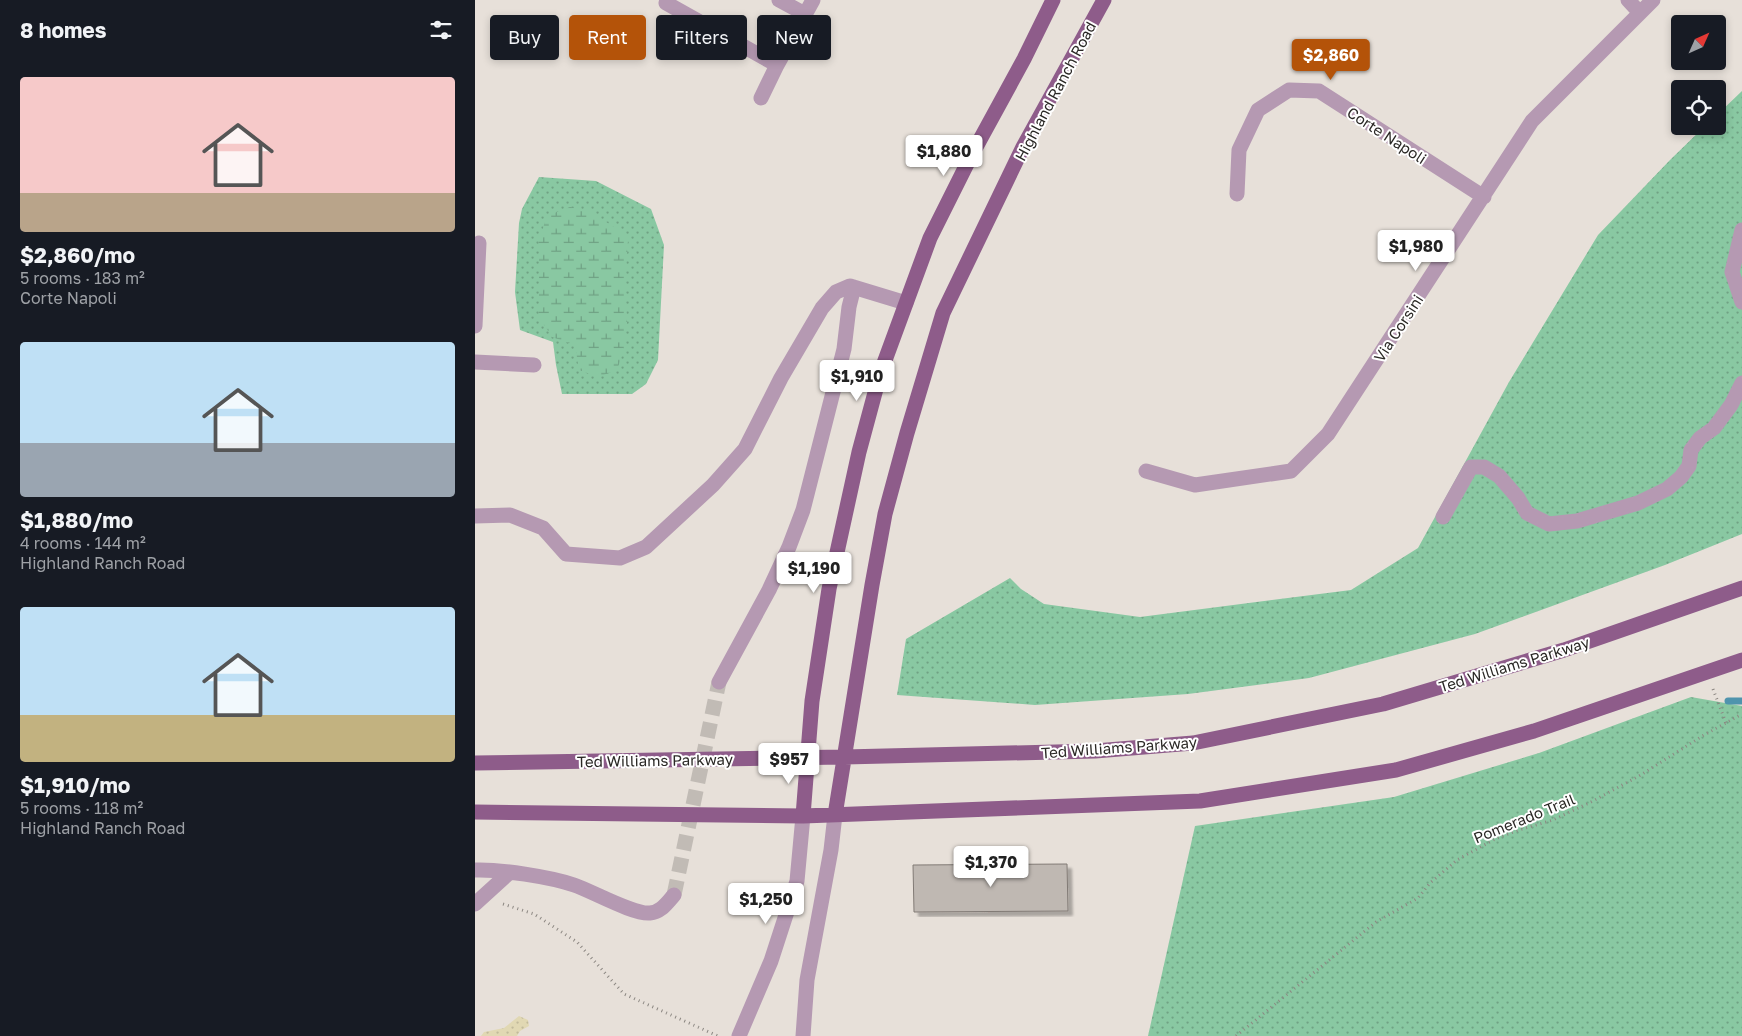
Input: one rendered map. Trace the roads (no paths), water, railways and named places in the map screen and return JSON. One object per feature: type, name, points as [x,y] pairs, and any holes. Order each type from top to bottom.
[{"type":"main road","points":[[803,816],[806,757],[812,701],[829,589],[859,452],[880,374],[930,238],[1053,0]]},
{"type":"main road","name":"Highland Ranch Road","points":[[835,815],[885,514],[943,313],[1023,147],[1104,0]]},
{"type":"main road","name":"Ted Williams Parkway","points":[[475,763],[1095,751],[1193,743],[1383,704],[1564,650],[1742,588]]},
{"type":"main road","points":[[475,812],[803,816],[1200,800],[1387,771],[1535,730],[1742,660]]},
{"type":"street","points":[[779,0],[805,14]]},
{"type":"street","points":[[761,98],[813,0]]},
{"type":"street","points":[[1627,0],[1640,13]]},
{"type":"street","name":"Via Corsini","points":[[1146,471],[1195,485],[1291,471],[1328,434],[1532,121],[1653,0]]},
{"type":"street","points":[[665,1],[777,65]]},
{"type":"street","name":"Corte Napoli","points":[[1237,194],[1239,150],[1259,110],[1289,90],[1319,91],[1484,197]]},
{"type":"street","points":[[1742,230],[1732,272],[1742,302]]},
{"type":"street","points":[[475,326],[479,243]]},
{"type":"street","points":[[475,516],[510,515],[543,528],[566,554],[620,558],[646,547],[713,485],[745,449],[781,378],[822,308],[836,292],[850,286],[906,303]]},
{"type":"street","points":[[719,682],[769,590],[789,547],[803,510],[844,349],[849,307],[854,287]]},
{"type":"street","points":[[475,362],[535,365]]},
{"type":"street","points":[[1443,517],[1471,467],[1485,467],[1499,476],[1518,498],[1527,513],[1549,524],[1577,521],[1638,503],[1667,489],[1681,477],[1689,466],[1691,450],[1700,438],[1714,428],[1731,405],[1742,383]]},
{"type":"street","points":[[803,1036],[807,980],[831,850],[835,815]]},
{"type":"street","points":[[739,1036],[771,961],[797,881],[803,816]]},
{"type":"street","points":[[475,870],[509,873],[573,885],[628,908],[648,914],[660,911],[674,895]]},
{"type":"street","points":[[475,903],[509,873]]},
{"type":"waterway","points":[[1728,701],[1742,701]]},
{"type":"tunnel","points":[[674,895],[719,682]]}]
